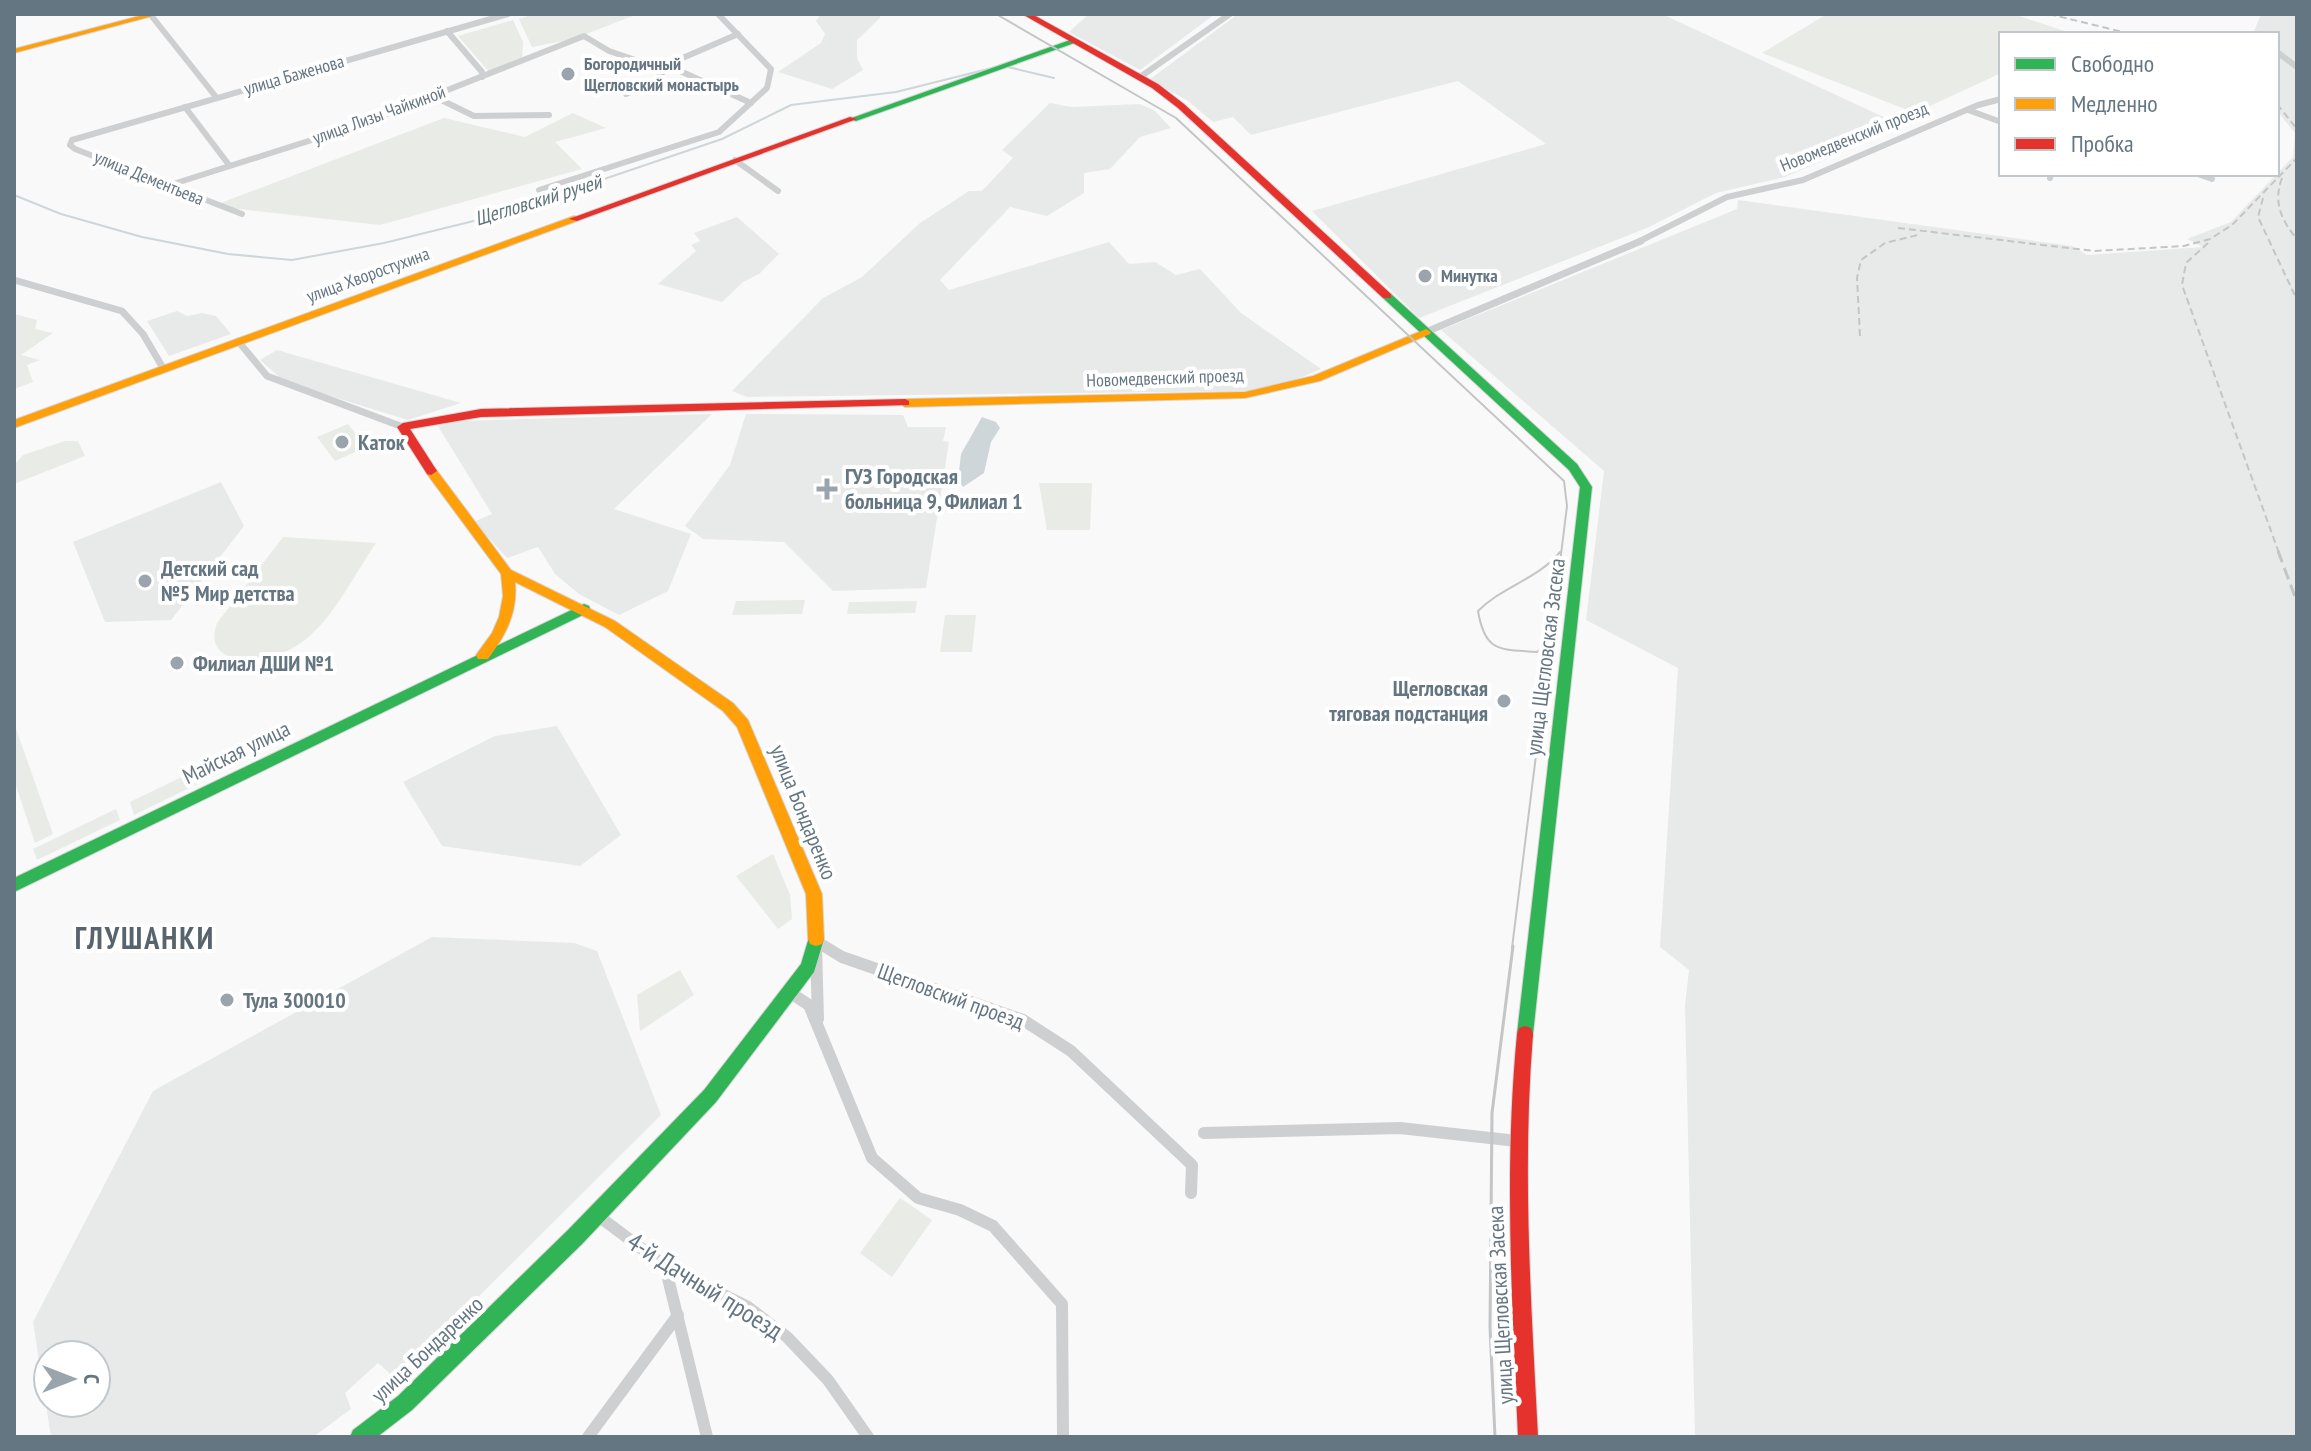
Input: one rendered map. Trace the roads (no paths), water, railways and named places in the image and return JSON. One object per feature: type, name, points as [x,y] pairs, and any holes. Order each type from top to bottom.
[{"type":"street","points":[[14,51],[152,14],[216,97]]},
{"type":"street","name":"улица Баженова","points":[[80,137],[508,14]]},
{"type":"street","points":[[539,190],[719,132],[767,88],[773,73],[718,14]]},
{"type":"street","name":"улица Щегловская Засека","points":[[1026,14],[1140,77],[1181,106],[1573,467],[1586,487],[1521,1057],[1517,1141],[1528,1437]]},
{"type":"street","points":[[1140,77],[1230,14]]},
{"type":"street","points":[[447,31],[482,72],[482,77]]},
{"type":"street","points":[[626,94],[656,80],[669,66],[738,34]]},
{"type":"street","name":"улица Лизы Чайкиной","points":[[170,185],[362,124],[584,36],[609,51],[646,64],[669,66]]},
{"type":"street","name":"улица Хворостухина","points":[[14,424],[735,160],[1076,41]]},
{"type":"street","points":[[2279,54],[2297,67]]},
{"type":"street","points":[[669,66],[751,103]]},
{"type":"street","points":[[431,95],[464,113],[486,117],[503,114],[549,115]]},
{"type":"street","name":"Новомедвенский проезд","points":[[403,427],[481,413],[1245,395],[1316,379],[1661,233],[1727,197],[1794,183],[1999,100]]},
{"type":"street","points":[[185,107],[229,165]]},
{"type":"street","points":[[1968,110],[1999,121]]},
{"type":"street","name":"улица Дементьева","points":[[80,137],[72,140],[70,145],[75,149],[242,214]]},
{"type":"street","points":[[735,160],[778,191]]},
{"type":"street","points":[[2204,176],[2212,179]]},
{"type":"street","points":[[14,280],[122,311],[143,334],[163,368]]},
{"type":"street","points":[[238,341],[267,376],[403,427]]},
{"type":"street","name":"улица Бондаренко","points":[[360,1437],[405,1403],[597,1215],[710,1096],[808,967],[816,941],[814,894],[743,724],[728,707],[688,677],[584,609],[507,573],[435,478],[403,427]]},
{"type":"street","name":"Майская улица","points":[[479,660],[499,635],[510,612],[513,590],[507,573]]},
{"type":"street","name":"Майская улица","points":[[14,885],[584,609]]},
{"type":"street","points":[[816,941],[819,1026]]},
{"type":"street","name":"Щегловский проезд","points":[[816,941],[842,957],[1023,1020],[1071,1051],[1192,1165],[1191,1193]]},
{"type":"street","points":[[789,992],[809,1005],[872,1158],[918,1198],[960,1210],[993,1226],[1062,1304],[1063,1437]]},
{"type":"street","points":[[1204,1133],[1410,1127],[1468,1130],[1517,1141]]},
{"type":"street","name":"4-й Дачный проезд","points":[[597,1215],[665,1266],[748,1307],[787,1337],[828,1380],[868,1437]]},
{"type":"street","points":[[665,1266],[707,1437]]},
{"type":"street","name":"4-й Дачный проезд","points":[[588,1437],[678,1315]]},
{"type":"waterway","name":"Щегловский ручей","points":[[14,195],[61,214],[142,237],[228,254],[292,260],[384,243],[498,215],[722,139],[791,105],[896,92],[996,67]]},
{"type":"waterway","name":"Щегловский ручей","points":[[1008,67],[1054,78]]},
{"type":"tram line","points":[[996,14],[1176,118],[1564,481],[1567,506],[1550,641]]},
{"type":"tram line","points":[[1550,641],[1537,652],[1496,646],[1485,635],[1478,611],[1541,569],[1560,552]]},
{"type":"tram line","points":[[1512,948],[1550,641]]},
{"type":"tram line","points":[[1495,1437],[1490,1327],[1492,1113],[1513,946]]},
{"type":"railway","points":[[2049,14],[2123,32]]},
{"type":"railway","points":[[2279,106],[2297,129]]},
{"type":"railway","points":[[1898,228],[2094,251],[2184,246],[2210,239],[2232,225],[2297,158]]},
{"type":"railway","points":[[2282,178],[2278,195],[2280,210],[2297,239]]},
{"type":"railway","points":[[2263,198],[2258,217],[2297,300]]},
{"type":"railway","points":[[1860,336],[1857,278],[1861,260],[1885,243],[1918,235]]},
{"type":"railway","points":[[2208,243],[2186,263],[2182,285],[2279,553]]},
{"type":"railway","points":[[2278,551],[2297,602]]},
{"type":"place","name":"Богородичный Щегловский монастырь","points":[[568,74]]},
{"type":"place","name":"Минутка","points":[[1425,276]]},
{"type":"place","name":"Каток","points":[[342,442]]},
{"type":"place","name":"ГУЗ Городская больница 9, Филиал 1","points":[[827,489]]},
{"type":"place","name":"Детский сад №5 Мир детства","points":[[145,581]]},
{"type":"place","name":"Филиал ДШИ №1","points":[[177,663]]},
{"type":"place","name":"Щегловская тяговая подстанция","points":[[1504,701]]},
{"type":"place","name":"Тула 300010","points":[[227,1000]]},
{"type":"district","name":"ГЛУШАНКИ","points":[[145,939]]}]
